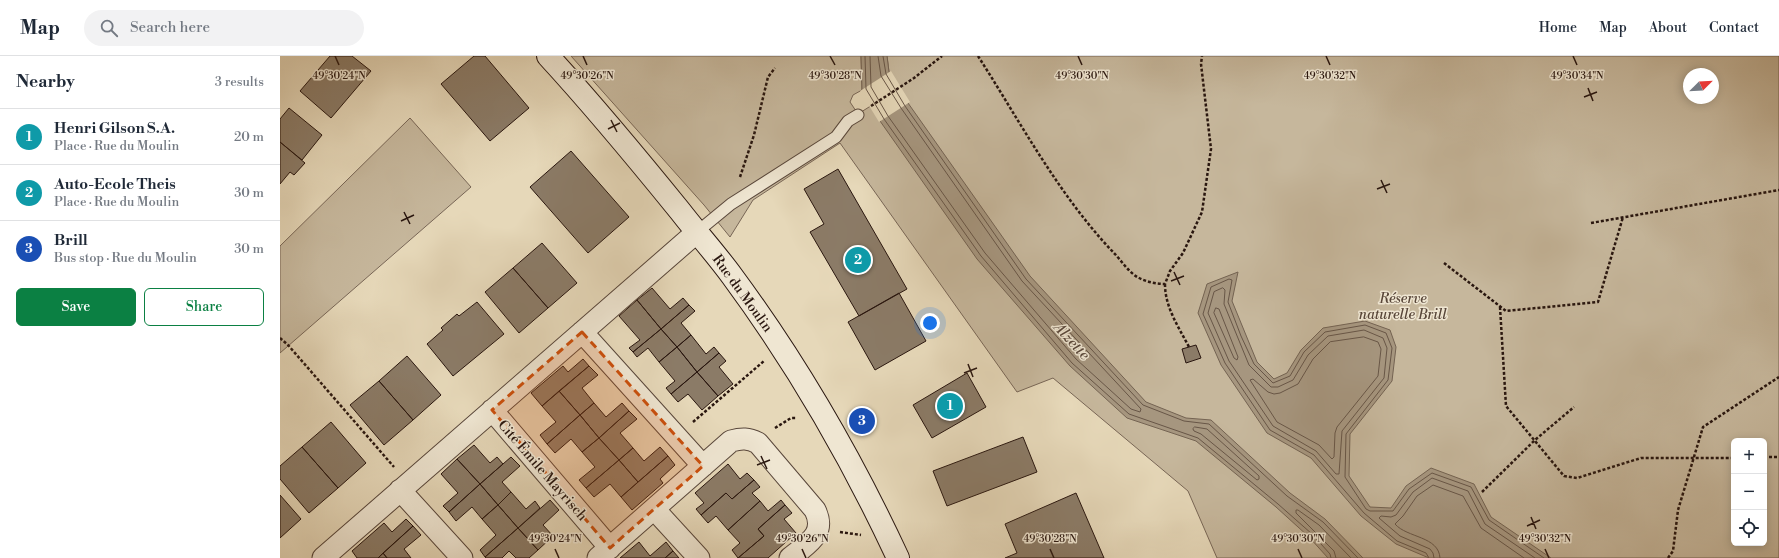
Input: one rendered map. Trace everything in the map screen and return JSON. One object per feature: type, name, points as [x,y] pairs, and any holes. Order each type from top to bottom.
[{"type":"main road","name":"Rue du Moulin","points":[[548,56],[631,150],[697,232],[732,276],[781,346],[824,415],[856,472],[896,554]]},
{"type":"street","name":"Cité Émile Mayrisch","points":[[323,558],[697,232]]},
{"type":"street","points":[[582,332],[703,466]]},
{"type":"street","name":"Cité Émile Mayrisch","points":[[492,410],[604,553],[731,442],[740,438],[750,439],[758,443]]},
{"type":"street","points":[[758,443],[815,510],[820,519],[819,530],[813,538],[790,558]]},
{"type":"street","points":[[404,487],[462,558]]},
{"type":"street","points":[[654,509],[699,558]]},
{"type":"lane","points":[[697,232],[731,204],[836,137],[848,121],[858,115]]},
{"type":"path","points":[[858,115],[914,78],[942,56]]},
{"type":"path","points":[[978,56],[1021,128],[1068,198],[1096,234],[1137,277],[1150,283],[1165,284]]},
{"type":"path","points":[[1189,347],[1169,308],[1165,296],[1165,284],[1170,270],[1183,253],[1202,212],[1212,149],[1201,64],[1202,56]]},
{"type":"path","points":[[731,204],[754,136],[768,77],[775,68]]},
{"type":"path","points":[[1591,222],[1779,190]]},
{"type":"path","points":[[1444,263],[1506,311],[1598,302],[1623,217]]},
{"type":"path","points":[[1500,307],[1506,406],[1564,476],[1577,478],[1642,458],[1731,458]]},
{"type":"path","points":[[280,338],[288,345],[404,487]]},
{"type":"path","points":[[676,437],[781,346]]},
{"type":"path","points":[[1668,558],[1673,551],[1678,510],[1703,427],[1779,377]]},
{"type":"path","points":[[1482,492],[1535,440],[1574,408]]},
{"type":"path","points":[[758,443],[779,424],[791,418],[824,415]]},
{"type":"path","points":[[1767,457],[1779,457]]},
{"type":"path","points":[[819,530],[860,535],[896,554]]},
{"type":"highlighted area","points":[[582,332],[703,466],[610,548],[492,410]]},
{"type":"green space","name":"Réserve naturelle Brill","points":[[571,56],[861,56],[862,90],[853,95],[850,102],[858,114],[899,88],[889,72],[887,56],[1779,56],[1779,558],[1217,558],[1188,491],[1053,378],[1017,392],[840,143],[753,200],[730,237],[704,205]]},
{"type":"green space","points":[[410,118],[471,187],[280,353],[280,246]]},
{"type":"water","name":"Alzette","points":[[861,56],[887,56],[889,72],[908,103],[1030,276],[1146,402],[1186,418],[1211,420],[1290,493],[1325,519],[1363,558],[1328,558],[1309,537],[1276,507],[1196,441],[1127,418],[1070,366],[977,259],[880,121],[862,90]]},
{"type":"water","points":[[1238,272],[1232,301],[1257,362],[1274,379],[1287,373],[1301,350],[1323,328],[1365,321],[1390,330],[1396,347],[1392,381],[1350,434],[1349,476],[1370,507],[1391,508],[1406,486],[1431,468],[1474,484],[1491,517],[1551,558],[1429,558],[1396,544],[1361,516],[1311,458],[1267,433],[1221,365],[1198,313],[1207,284]]},
{"type":"pier","points":[[891,71],[910,102],[879,122],[860,91]]},
{"type":"building","points":[[330,56],[352,56],[371,71],[331,118],[300,91]]},
{"type":"building","points":[[474,56],[485,56],[529,108],[490,141],[441,84]]},
{"type":"building","points":[[289,108],[322,135],[302,160],[280,142],[280,119]]},
{"type":"building","points":[[280,142],[305,163],[294,175],[290,172],[280,184]]},
{"type":"building","points":[[571,151],[629,217],[588,253],[530,187]]},
{"type":"building","points":[[838,169],[907,289],[859,316],[810,232],[824,224],[804,189]]},
{"type":"building","points":[[542,243],[577,283],[548,308],[513,268]]},
{"type":"building","points":[[513,268],[548,308],[519,333],[485,292]]},
{"type":"building","points":[[652,288],[670,309],[683,298],[689,305],[661,329],[637,300]]},
{"type":"building","points":[[899,293],[926,341],[875,370],[848,322]]},
{"type":"building","points":[[637,300],[661,329],[633,352],[629,348],[640,340],[619,316]]},
{"type":"building","points":[[477,302],[504,334],[453,376],[427,344],[443,330],[441,328],[457,314],[459,316]]},
{"type":"building","points":[[689,305],[695,311],[681,323],[691,335],[677,347],[661,329]]},
{"type":"building","points":[[661,329],[677,347],[659,362],[648,348],[637,357],[633,352]]},
{"type":"building","points":[[691,335],[706,354],[714,347],[719,353],[697,372],[677,347]]},
{"type":"building","points":[[1196,345],[1201,358],[1186,363],[1182,349]]},
{"type":"building","points":[[677,347],[697,372],[671,394],[666,388],[675,381],[659,362]]},
{"type":"building","points":[[719,353],[726,361],[719,367],[733,384],[718,396],[697,372]]},
{"type":"building","points":[[407,356],[441,395],[413,420],[379,381]]},
{"type":"building","points":[[583,359],[589,366],[542,406],[531,393],[563,366],[568,372]]},
{"type":"building","points":[[589,366],[598,375],[582,388],[594,403],[580,415],[559,391]]},
{"type":"building","points":[[697,372],[718,396],[702,410],[688,394],[678,402],[671,394]]},
{"type":"building","points":[[967,373],[986,407],[932,438],[913,405]]},
{"type":"building","points":[[379,381],[413,420],[384,445],[350,405]]},
{"type":"building","points":[[559,391],[580,415],[547,444],[540,435],[556,422],[542,406]]},
{"type":"building","points":[[594,403],[606,417],[622,403],[629,411],[599,438],[580,415]]},
{"type":"building","points":[[629,411],[637,419],[620,433],[633,448],[619,460],[599,438]]},
{"type":"building","points":[[580,415],[599,438],[582,452],[571,439],[555,453],[547,444]]},
{"type":"building","points":[[331,422],[366,463],[338,488],[302,447]]},
{"type":"building","points":[[1023,437],[1037,472],[947,506],[933,471]]},
{"type":"building","points":[[599,438],[619,460],[586,488],[579,480],[595,467],[582,452]]},
{"type":"building","points":[[474,445],[490,463],[497,457],[503,464],[480,484],[457,459]]},
{"type":"building","points":[[302,447],[338,488],[309,513],[280,479],[280,466]]},
{"type":"building","points":[[660,447],[668,456],[638,482],[619,460],[633,448],[644,461]]},
{"type":"building","points":[[668,456],[675,465],[660,479],[663,483],[632,510],[621,497]]},
{"type":"building","points":[[511,457],[520,466],[502,482],[511,492],[498,505],[480,484]]},
{"type":"building","points":[[457,459],[480,484],[449,512],[443,506],[458,493],[441,474]]},
{"type":"building","points":[[619,460],[638,482],[621,497],[610,484],[594,497],[586,488]]},
{"type":"building","points":[[728,464],[740,479],[747,473],[754,480],[732,499],[726,493],[701,515],[696,509],[704,503],[695,493]]},
{"type":"building","points":[[754,480],[760,487],[752,493],[760,501],[728,530],[716,516],[708,523],[701,515],[726,493],[732,499]]},
{"type":"building","points":[[480,484],[498,505],[482,519],[472,507],[456,521],[449,512]]},
{"type":"building","points":[[511,492],[526,509],[535,501],[540,508],[518,528],[498,505]]},
{"type":"building","points":[[1076,493],[1104,558],[1005,558],[1017,553],[1005,524]]},
{"type":"building","points":[[280,495],[301,519],[280,538]]},
{"type":"building","points":[[550,500],[559,510],[543,525],[553,536],[538,550],[518,528]]},
{"type":"building","points":[[781,500],[785,505],[758,529],[764,536],[738,558],[732,550],[740,543],[728,530],[760,501],[768,511]]},
{"type":"building","points":[[498,505],[518,528],[485,557],[480,550],[496,535],[482,519]]},
{"type":"building","points":[[785,505],[792,513],[784,519],[796,533],[768,558],[738,558],[764,536],[758,529]]},
{"type":"building","points":[[406,519],[413,526],[378,558],[357,558],[352,551],[384,523],[392,532]]},
{"type":"building","points":[[413,526],[421,535],[404,549],[411,558],[387,558],[383,553]]},
{"type":"building","points":[[518,528],[538,550],[529,558],[516,558],[509,551],[502,558],[485,557]]},
{"type":"building","points":[[639,542],[650,556],[666,542],[673,551],[665,558],[620,558]]},
{"type":"building","points":[[673,551],[679,558],[665,558]]},
{"type":"building","points":[[383,553],[387,558],[378,558]]},
{"type":"place","name":"Auto-Ecole Theis","points":[[858,260]]},
{"type":"place","name":"Henri Gilson S.A.","points":[[950,406]]},
{"type":"place","name":"Brill","points":[[862,421]]}]
